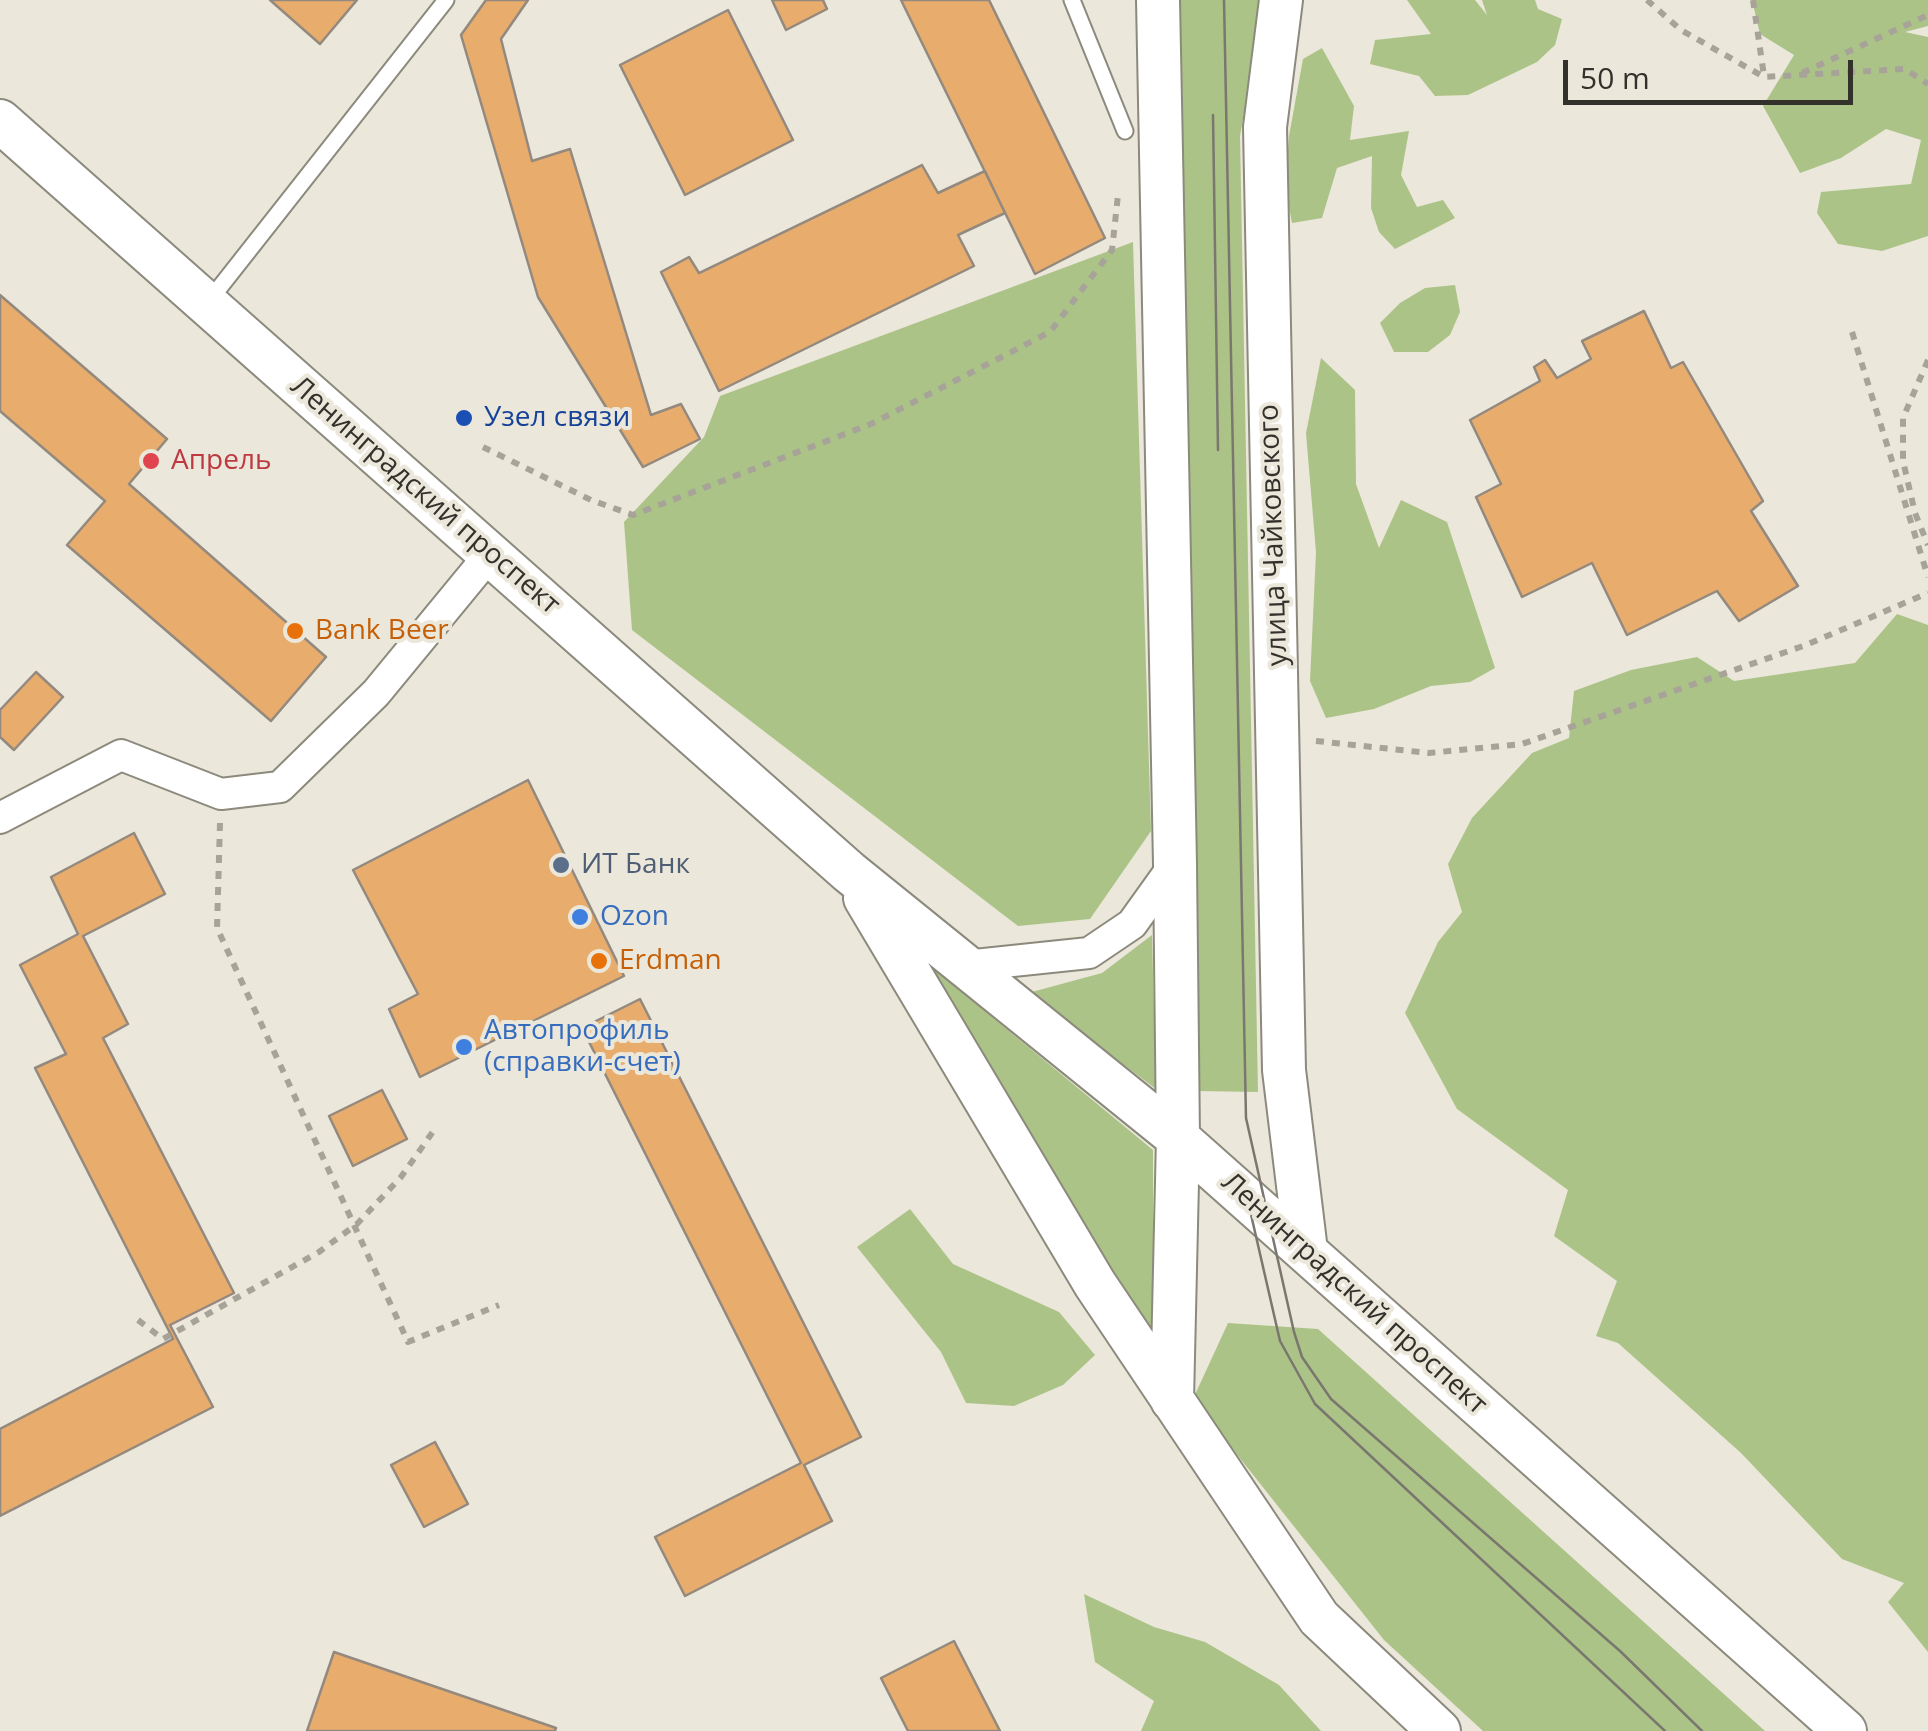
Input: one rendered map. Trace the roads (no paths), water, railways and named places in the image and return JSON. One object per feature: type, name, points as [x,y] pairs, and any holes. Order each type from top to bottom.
[{"type":"main road","points":[[1158,0],[1178,1138],[1172,1400]]},
{"type":"main road","name":"улица Чайковского","points":[[1281,0],[1265,127],[1284,1070],[1306,1252]]},
{"type":"main road","name":"Ленинградский проспект","points":[[0,120],[850,872],[1178,1138],[1846,1731]]},
{"type":"main road","name":"Ленинградский проспект","points":[[850,872],[1095,1284],[1319,1618],[1439,1731]]},
{"type":"street","points":[[0,818],[122,755],[221,794],[280,787],[376,693],[492,552]]},
{"type":"street","points":[[966,966],[1090,953],[1132,924],[1175,864]]},
{"type":"lane","points":[[206,304],[446,0]]},
{"type":"lane","points":[[1072,0],[1125,131]]},
{"type":"tram line","points":[[1224,0],[1246,1118],[1294,1332],[1302,1357],[1331,1399],[1620,1651],[1702,1731]]},
{"type":"tram line","points":[[1213,115],[1218,450]]},
{"type":"tram line","points":[[1244,1184],[1280,1341],[1315,1404],[1665,1731]]},
{"type":"place","name":"Узел связи","points":[[464,418]]},
{"type":"place","name":"Апрель","points":[[151,461]]},
{"type":"place","name":"Bank Beer","points":[[295,631]]},
{"type":"place","name":"ИТ Банк","points":[[561,865]]},
{"type":"place","name":"Ozon","points":[[580,917]]},
{"type":"place","name":"Erdman","points":[[599,961]]},
{"type":"place","name":"Автопрофиль (справки-счет)","points":[[464,1047]]}]
